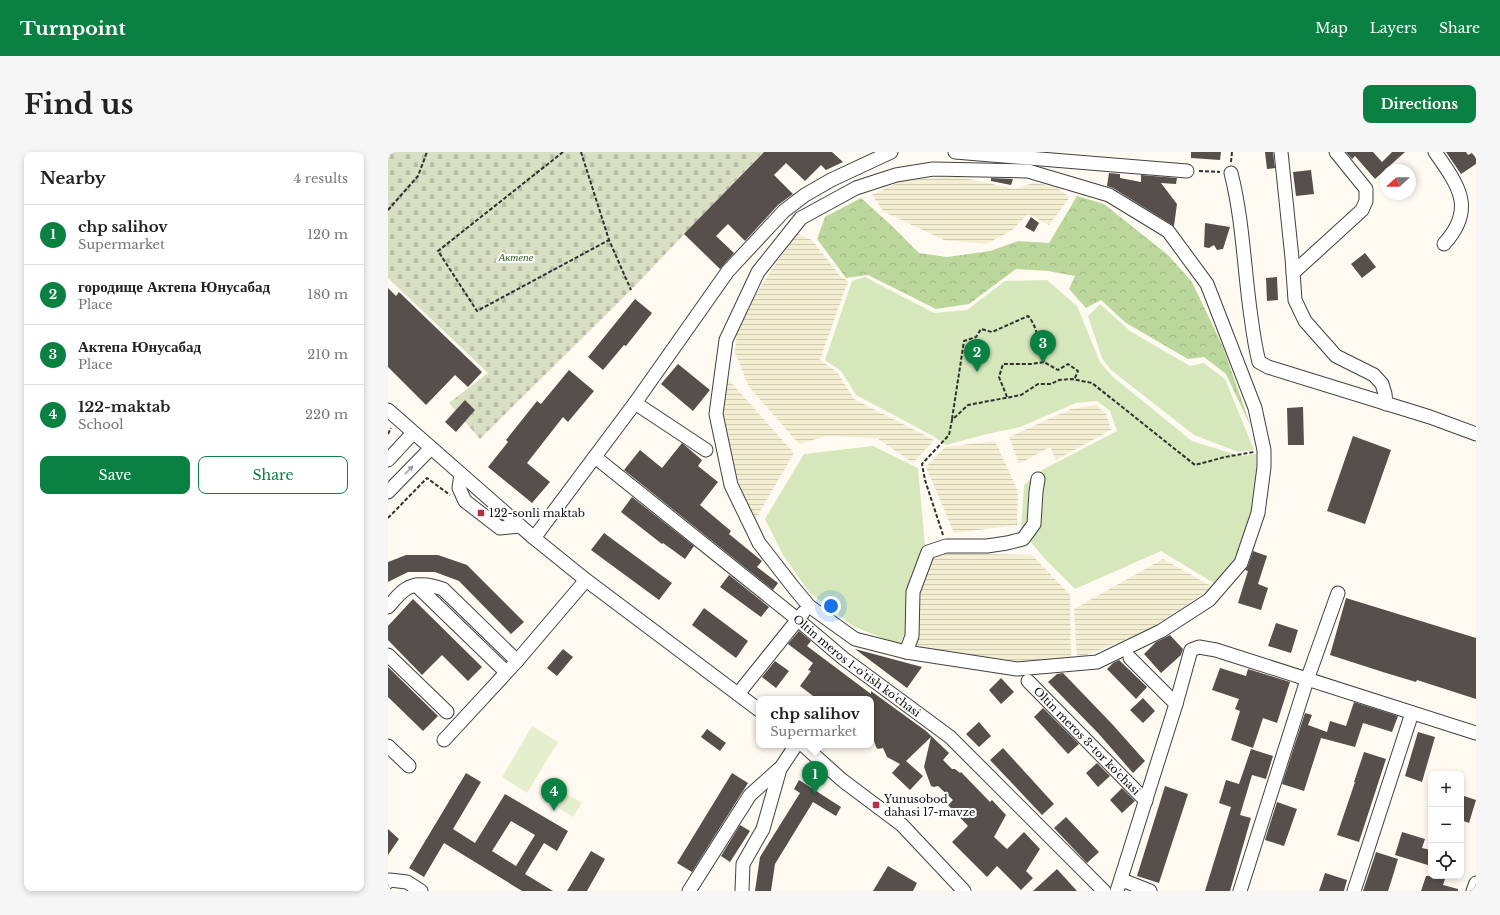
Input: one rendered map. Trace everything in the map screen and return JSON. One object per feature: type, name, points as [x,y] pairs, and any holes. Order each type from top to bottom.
[{"type":"street","points":[[534,538],[635,403],[728,271],[784,211],[805,196],[832,180],[891,152]]},
{"type":"street","points":[[955,152],[1187,171]]},
{"type":"street","points":[[1281,152],[1295,300],[1305,321],[1336,356],[1374,375],[1382,384],[1386,404]]},
{"type":"street","points":[[1293,273],[1362,210],[1366,201],[1366,189],[1336,152]]},
{"type":"street","points":[[1435,152],[1462,188],[1466,198],[1466,211],[1463,223],[1444,244]]},
{"type":"street","points":[[933,169],[1028,171],[1109,195],[1168,231],[1207,284],[1255,408],[1264,450],[1264,467],[1258,513],[1241,563],[1209,600],[1161,631],[1097,662],[1017,670],[906,652],[855,639],[809,606],[759,543],[731,485],[716,414],[726,340],[758,272],[801,218],[856,188],[896,175],[933,169]]},
{"type":"street","points":[[1231,173],[1238,199],[1246,282],[1259,362],[1268,367],[1430,417],[1476,434]]},
{"type":"street","points":[[635,403],[706,450]]},
{"type":"street","points":[[388,410],[534,538],[586,580],[756,708]]},
{"type":"street","points":[[388,460],[413,433]]},
{"type":"street","points":[[388,492],[431,448]]},
{"type":"street","name":"Oltin meros 1-o'tish ko'chasi","points":[[595,457],[797,619],[843,658],[950,737],[1104,891]]},
{"type":"street","points":[[906,652],[912,636],[912,592],[928,552],[946,546],[987,546],[1007,544],[1023,539],[1034,524],[1038,479]]},
{"type":"street","points":[[444,740],[517,661],[586,580]]},
{"type":"street","points":[[388,607],[406,589],[416,585],[430,584],[443,588],[517,661]]},
{"type":"street","points":[[416,585],[506,672]]},
{"type":"street","points":[[1240,891],[1307,680],[1338,593]]},
{"type":"street","points":[[738,694],[809,606]]},
{"type":"street","points":[[1150,891],[1120,886],[1191,650],[1199,647],[1216,650],[1476,733]]},
{"type":"street","points":[[388,655],[447,712]]},
{"type":"street","points":[[1130,658],[1176,704]]},
{"type":"street","name":"Oltin meros 3-tor ko'chasi","points":[[1028,681],[1146,801]]},
{"type":"street","points":[[1354,891],[1412,713]]},
{"type":"street","points":[[388,746],[409,766]]},
{"type":"street","points":[[689,891],[750,795],[780,769],[794,748]]},
{"type":"street","points":[[806,748],[842,780],[902,825],[964,891]]},
{"type":"street","points":[[742,891],[743,864],[763,829],[780,769]]},
{"type":"street","points":[[388,882],[390,880],[407,882],[421,891]]},
{"type":"street","points":[[1474,891],[1476,883]]},
{"type":"path","points":[[388,210],[418,176],[427,152]]},
{"type":"path","points":[[563,152],[438,251],[477,311],[609,240]]},
{"type":"path","points":[[582,152],[609,240],[631,290]]},
{"type":"path","points":[[1187,171],[1231,173],[1232,152]]},
{"type":"path","points":[[946,546],[925,480],[922,464],[949,435],[964,341],[976,337],[982,329],[992,332],[1028,316],[1033,322],[1040,352],[1044,362],[1058,370],[1068,364],[1078,371],[1074,380]]},
{"type":"path","points":[[1007,397],[999,377],[1003,364],[1031,364],[1044,362]]},
{"type":"path","points":[[952,420],[968,405],[1021,395],[1038,384],[1051,384],[1059,380],[1074,380],[1092,383],[1195,465],[1225,457],[1264,450]]},
{"type":"path","points":[[388,434],[392,427]]},
{"type":"path","points":[[388,518],[427,478],[452,497]]},
{"type":"shaded area","points":[[955,176],[1015,189],[1033,183],[1054,186],[1070,197],[1049,225],[1028,214],[1011,231],[986,244],[944,240],[884,212],[872,195],[901,181]]},
{"type":"shaded area","points":[[796,233],[812,240],[840,276],[848,281],[820,360],[837,372],[854,399],[934,440],[913,463],[877,438],[826,436],[799,444],[749,387],[735,353],[737,332],[754,297]]},
{"type":"shaded area","points":[[727,378],[794,453],[755,520],[737,485],[722,414]]},
{"type":"shaded area","points":[[1096,405],[1106,414],[1111,430],[1056,460],[1050,447],[1019,464],[1009,437],[1071,409]]},
{"type":"shaded area","points":[[995,441],[1018,491],[1017,525],[954,533],[926,467],[945,447]]},
{"type":"shaded area","points":[[936,553],[1032,555],[1070,595],[1071,661],[1026,662],[914,648],[917,583]]},
{"type":"shaded area","points":[[1163,559],[1213,587],[1149,630],[1077,659],[1074,609]]},
{"type":"green space","name":"Актепе","points":[[388,152],[763,152],[631,290],[480,439],[449,403],[488,373],[388,278]]},
{"type":"green space","points":[[1077,196],[1104,204],[1168,255],[1192,282],[1223,347],[1251,427],[1226,374],[1204,357],[1188,359],[1126,323],[1101,300],[1086,308],[1069,289],[1075,276],[1048,271],[1016,269],[969,304],[936,309],[868,275],[846,278],[817,239],[825,217],[861,198],[919,253],[947,257],[990,251],[1018,241],[1049,243]]},
{"type":"green space","points":[[865,277],[934,313],[967,310],[1005,281],[1047,280],[1077,306],[1100,362],[1113,377],[1192,441],[1240,456],[1256,454],[1257,491],[1247,530],[1238,558],[1217,585],[1161,551],[1075,589],[1044,558],[1021,530],[1024,485],[1042,470],[1117,431],[1110,411],[1097,401],[1076,403],[1020,427],[946,445],[933,436],[856,395],[841,371],[825,360],[852,281]]},
{"type":"green space","points":[[1100,304],[1130,331],[1190,366],[1204,363],[1225,379],[1254,450],[1238,452],[1194,435],[1111,370],[1102,358],[1088,316]]},
{"type":"green space","points":[[873,446],[918,468],[925,546],[908,584],[906,631],[899,645],[853,626],[809,592],[783,555],[765,519],[804,454]]},
{"type":"green space","points":[[532,726],[558,742],[527,793],[502,777]]},
{"type":"green space","points":[[551,784],[582,803],[573,817],[542,798]]},
{"type":"building","points":[[764,152],[832,152],[843,162],[826,170],[821,165],[805,181],[786,163],[774,175],[793,194],[778,205],[745,241],[728,224],[716,236],[734,253],[720,269],[684,234]]},
{"type":"building","points":[[1191,152],[1221,152],[1220,160],[1191,158]]},
{"type":"building","points":[[1265,152],[1273,152],[1275,168],[1267,169]]},
{"type":"building","points":[[1346,152],[1373,152],[1382,162],[1392,152],[1405,152],[1392,164],[1380,164],[1380,174],[1375,179],[1355,156],[1352,159]]},
{"type":"building","points":[[1446,152],[1466,152],[1468,155],[1472,153],[1476,158],[1476,164],[1461,174]]},
{"type":"building","points":[[1311,170],[1314,194],[1296,196],[1293,172]]},
{"type":"building","points":[[1109,173],[1120,174],[1120,178],[1141,182],[1141,175],[1177,178],[1176,184],[1161,183],[1177,204],[1174,226],[1113,188],[1107,186]]},
{"type":"building","points":[[991,178],[1013,179],[1011,185],[991,181]]},
{"type":"building","points":[[1031,217],[1039,223],[1034,232],[1025,227]]},
{"type":"building","points":[[1205,223],[1230,227],[1223,249],[1217,250],[1214,245],[1209,248],[1204,247]]},
{"type":"building","points":[[1365,253],[1376,267],[1362,278],[1351,264]]},
{"type":"building","points":[[1277,277],[1278,300],[1267,301],[1266,278]]},
{"type":"building","points":[[388,288],[396,296],[399,292],[482,372],[468,387],[455,375],[426,405],[388,367]]},
{"type":"building","points":[[635,299],[652,313],[626,346],[624,345],[603,370],[588,357]]},
{"type":"building","points":[[678,364],[710,390],[693,411],[661,384]]},
{"type":"building","points":[[569,370],[594,391],[568,422],[563,417],[527,463],[550,482],[532,503],[488,467],[508,442],[506,440],[537,401],[541,404]]},
{"type":"building","points":[[465,400],[475,410],[456,432],[445,422]]},
{"type":"building","points":[[1303,407],[1304,445],[1288,445],[1287,408]]},
{"type":"building","points":[[1353,436],[1391,450],[1365,524],[1327,511]]},
{"type":"building","points":[[682,443],[702,460],[698,466],[718,482],[700,505],[731,531],[729,534],[762,561],[757,567],[778,583],[773,590],[624,470],[640,450],[662,468]]},
{"type":"building","points":[[632,497],[694,546],[685,559],[663,543],[662,544],[621,512]]},
{"type":"building","points":[[604,533],[672,583],[659,600],[591,550]]},
{"type":"building","points":[[1253,551],[1267,556],[1258,584],[1268,588],[1261,610],[1238,603],[1248,571],[1245,570],[1248,566]]},
{"type":"building","points":[[406,555],[438,555],[467,565],[524,622],[511,634],[459,581],[435,572],[408,572],[388,582],[388,562]]},
{"type":"building","points":[[729,575],[769,607],[761,617],[720,587]]},
{"type":"building","points":[[1346,598],[1476,638],[1476,699],[1330,655]]},
{"type":"building","points":[[413,599],[482,667],[468,681],[442,655],[422,675],[388,640],[388,626]]},
{"type":"building","points":[[704,608],[748,641],[736,658],[692,625]]},
{"type":"building","points":[[1276,623],[1298,630],[1291,653],[1268,646]]},
{"type":"building","points":[[799,631],[811,641],[807,646],[871,694],[871,691],[926,731],[949,753],[943,760],[952,769],[955,769],[960,773],[961,772],[990,802],[992,800],[1006,815],[994,837],[1007,849],[1024,832],[1040,849],[1026,871],[1033,878],[1021,890],[997,866],[987,877],[952,842],[968,826],[948,805],[953,800],[938,786],[931,786],[924,767],[931,737],[906,761],[923,776],[910,790],[892,773],[900,764],[887,757],[883,748],[878,749],[876,747],[874,741],[874,696],[813,696],[800,686],[811,671],[808,670],[813,663],[788,644]]},
{"type":"building","points":[[1170,635],[1183,649],[1181,655],[1161,673],[1144,654],[1156,642]]},
{"type":"building","points":[[563,649],[573,657],[557,676],[547,668]]},
{"type":"building","points":[[855,649],[922,667],[907,688]]},
{"type":"building","points":[[1119,660],[1147,687],[1136,699],[1107,669]]},
{"type":"building","points":[[775,661],[789,671],[776,688],[762,677]]},
{"type":"building","points":[[388,667],[438,716],[423,731],[388,697]]},
{"type":"building","points":[[1220,668],[1246,676],[1248,669],[1290,682],[1277,723],[1263,718],[1253,748],[1231,740],[1240,711],[1235,709],[1239,699],[1212,690]]},
{"type":"building","points":[[1063,673],[1145,761],[1133,773],[1098,733],[1048,682],[1057,674]]},
{"type":"building","points":[[1001,678],[1014,692],[1001,704],[989,690]]},
{"type":"building","points":[[1143,698],[1155,711],[1143,723],[1130,710]]},
{"type":"building","points":[[1354,702],[1398,716],[1392,732],[1363,723],[1355,747],[1321,738],[1304,791],[1282,784],[1305,713],[1312,715],[1308,725],[1327,732],[1330,721],[1346,726]]},
{"type":"building","points":[[1043,708],[1079,744],[1068,754],[1034,717]]},
{"type":"building","points":[[979,722],[991,736],[979,747],[966,734]]},
{"type":"building","points":[[707,729],[726,743],[720,751],[701,737]]},
{"type":"building","points":[[1418,732],[1435,737],[1422,782],[1405,776]]},
{"type":"building","points":[[1003,748],[1054,804],[1042,815],[990,760]]},
{"type":"building","points":[[1251,749],[1273,756],[1266,779],[1252,775],[1240,815],[1251,818],[1230,891],[1205,891],[1231,807],[1219,803],[1226,780],[1239,784]]},
{"type":"building","points":[[1364,752],[1386,759],[1359,842],[1337,835]]},
{"type":"building","points":[[1097,763],[1110,776],[1098,787],[1086,773]]},
{"type":"building","points":[[466,773],[481,782],[453,829],[475,843],[505,794],[568,831],[557,851],[544,843],[525,874],[553,891],[522,891],[444,843],[424,877],[409,868]],"holes":[[[511,821],[535,835],[516,866],[492,851]]]},
{"type":"building","points":[[732,773],[748,783],[692,872],[677,863]]},
{"type":"building","points":[[799,780],[841,807],[836,816],[813,802],[775,864],[771,891],[755,891],[760,857],[800,793],[794,789]]},
{"type":"building","points":[[1165,786],[1188,794],[1159,883],[1137,876]]},
{"type":"building","points":[[1122,788],[1135,801],[1122,813],[1110,800]]},
{"type":"building","points":[[1464,796],[1476,800],[1469,823],[1464,821]]},
{"type":"building","points":[[1277,802],[1297,809],[1284,846],[1265,840]]},
{"type":"building","points":[[1066,817],[1099,852],[1087,863],[1054,828]]},
{"type":"building","points":[[740,825],[750,831],[730,862],[721,856]]},
{"type":"building","points":[[388,829],[399,839],[388,855]]},
{"type":"building","points":[[1402,832],[1425,839],[1422,848],[1428,849],[1428,865],[1395,855]]},
{"type":"building","points":[[591,851],[605,859],[587,891],[567,891]]},
{"type":"building","points":[[1376,852],[1398,859],[1388,891],[1363,891]]},
{"type":"building","points":[[888,866],[917,883],[913,891],[873,891]]},
{"type":"building","points":[[1057,869],[1077,891],[1033,891]]},
{"type":"building","points":[[1325,873],[1347,880],[1344,891],[1319,891]]},
{"type":"building","points":[[1426,876],[1428,876],[1428,879],[1445,879],[1443,885],[1458,889],[1458,891],[1421,891]]},
{"type":"place","name":"Актепа Юнусабад","points":[[1043,363]]},
{"type":"place","name":"городище Актепа Юнусабад","points":[[977,372]]},
{"type":"place","name":"122-sonli maktab","points":[[481,513]]},
{"type":"place","name":"chp salihov","points":[[815,794]]},
{"type":"place","name":"Yunusobod dahasi 17-mavze","points":[[876,805]]},
{"type":"place","name":"122-maktab","points":[[554,811]]}]
